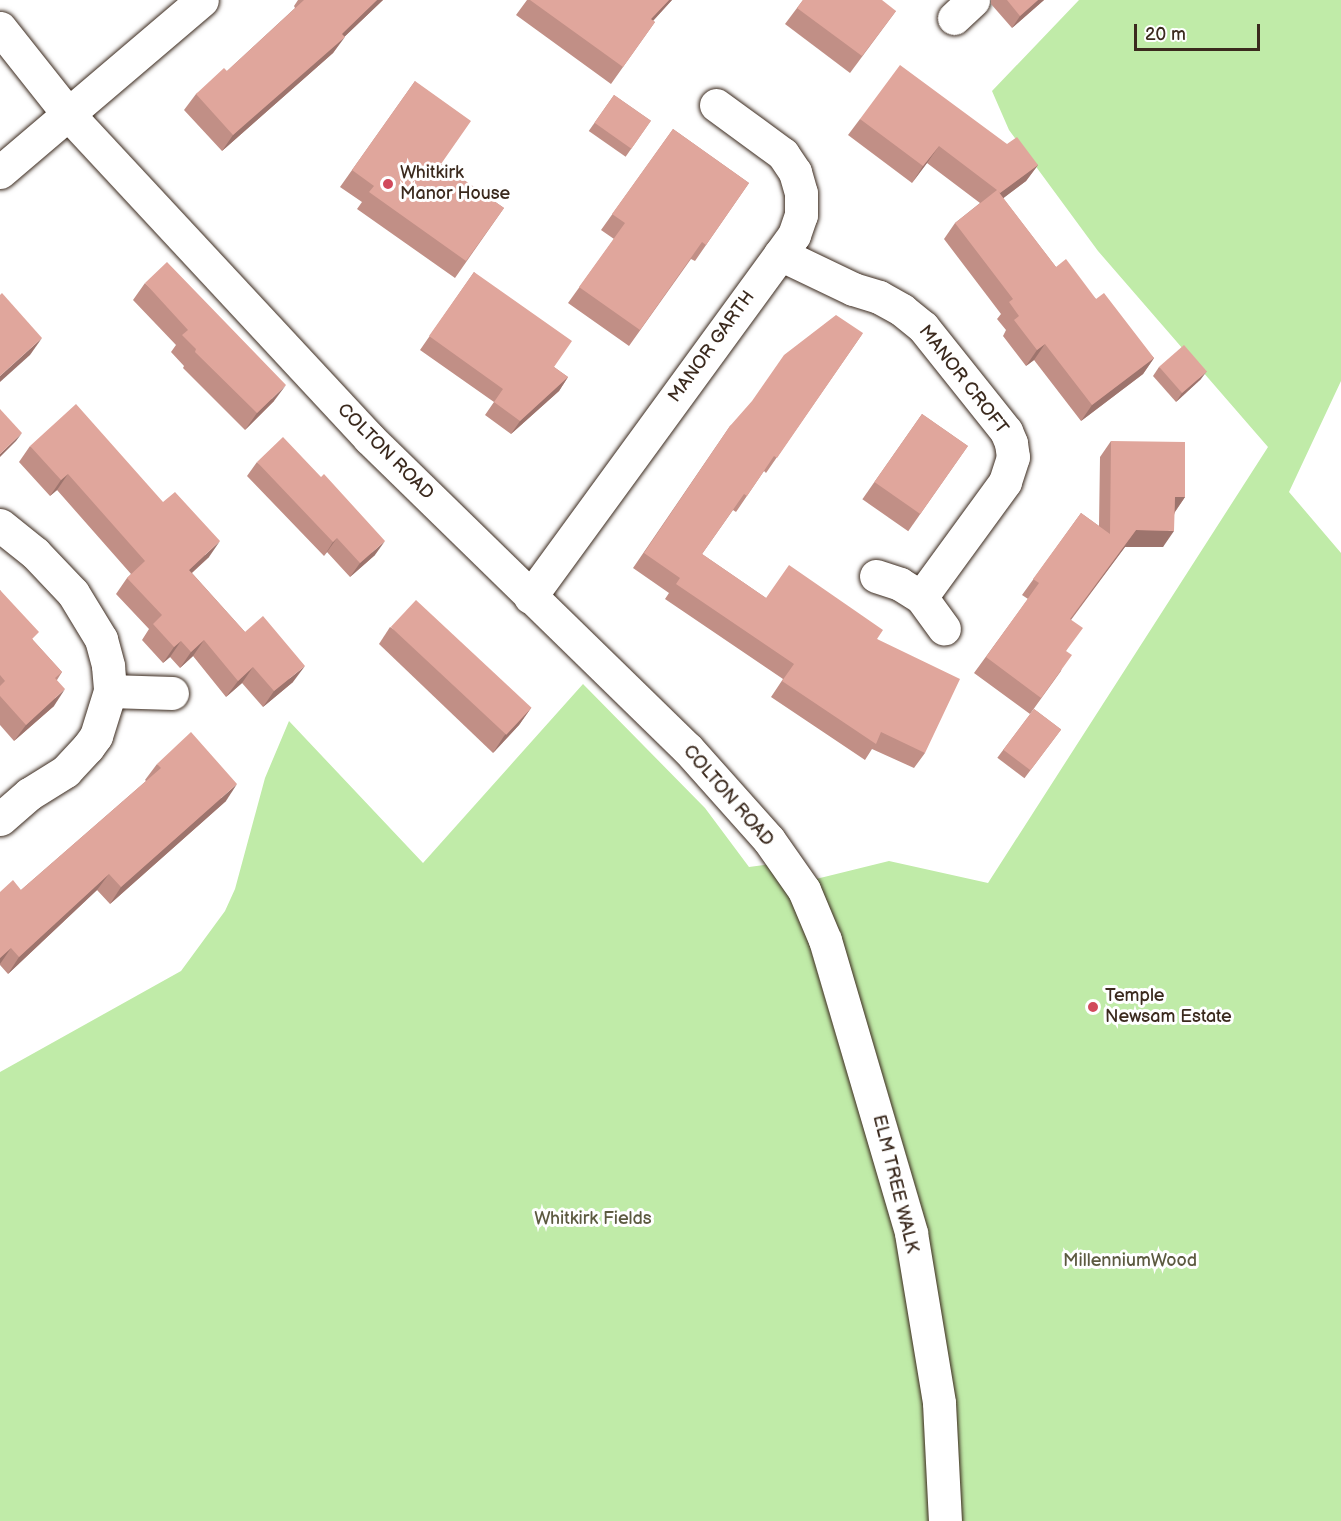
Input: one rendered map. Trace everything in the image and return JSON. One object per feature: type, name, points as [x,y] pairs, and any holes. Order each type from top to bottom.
[{"type":"street","points":[[0,172],[202,0]]},
{"type":"street","name":"COLTON ROAD","points":[[0,28],[69,115],[369,438],[687,748],[769,840],[785,862]]},
{"type":"street","name":"MANOR GARTH","points":[[530,597],[794,235],[801,215],[801,193],[795,172],[783,154],[716,105]]},
{"type":"street","name":"MANOR CROFT","points":[[780,254],[853,289],[879,297],[902,310],[923,327],[1006,431],[1011,443],[1013,457],[1005,482],[921,597]]},
{"type":"street","points":[[0,525],[35,553],[72,593],[101,639],[108,666],[110,691],[96,736],[88,747],[66,771],[29,795],[0,819]]},
{"type":"street","points":[[876,576],[900,584],[921,597],[944,629]]},
{"type":"street","points":[[110,691],[172,693]]},
{"type":"street","name":"ELM TREE WALK","points":[[785,862],[804,890],[825,940],[911,1233],[939,1403],[945,1521]]},
{"type":"green space","points":[[1079,0],[1341,0],[1341,381],[1289,492],[1341,553],[1341,1521],[0,1521],[0,1072],[181,971],[225,911],[235,889],[265,778],[289,721],[423,863],[583,684],[705,808],[749,867],[785,862],[816,879],[889,861],[988,883],[1268,447],[1098,251],[1009,130],[992,91]]},
{"type":"building","points":[[304,0],[377,0],[342,34],[345,37],[233,135],[196,94],[224,68],[227,71]]},
{"type":"building","points":[[530,0],[669,0],[651,19],[655,22],[623,67]]},
{"type":"building","points":[[803,0],[882,0],[896,11],[862,56],[797,8]]},
{"type":"building","points":[[1007,0],[1038,0],[1020,16]]},
{"type":"building","points":[[900,65],[1007,144],[1017,137],[1038,165],[1000,193],[998,191],[1056,267],[1066,259],[1096,299],[1104,293],[1154,358],[1092,405],[1045,344],[1037,350],[1014,320],[1019,316],[1009,302],[1013,299],[955,223],[997,190],[939,146],[923,166],[860,119]]},
{"type":"building","name":"Whitkirk Manor House","points":[[415,81],[471,121],[441,164],[504,208],[466,261],[369,192],[374,186],[352,170]]},
{"type":"building","points":[[614,95],[651,121],[631,149],[594,123]]},
{"type":"building","points":[[673,129],[749,183],[706,245],[702,242],[640,330],[579,287],[625,223],[612,214]]},
{"type":"building","points":[[167,262],[286,385],[257,413],[195,352],[196,349],[182,335],[188,330],[145,283]]},
{"type":"building","points":[[474,272],[572,341],[554,367],[568,377],[520,421],[494,402],[503,389],[429,336]]},
{"type":"building","points":[[2,293],[42,338],[0,376],[0,295]]},
{"type":"building","points":[[836,315],[863,333],[777,458],[774,456],[747,496],[744,494],[702,554],[766,598],[789,565],[883,630],[877,639],[960,679],[925,753],[881,732],[876,744],[782,681],[794,664],[676,584],[680,578],[644,553],[730,426],[752,401],[784,355]]},
{"type":"building","points":[[1184,345],[1207,371],[1182,393],[1159,367]]},
{"type":"building","points":[[76,404],[163,502],[175,492],[220,541],[189,570],[245,632],[263,616],[305,666],[274,691],[253,667],[238,681],[204,640],[191,652],[181,641],[174,647],[153,624],[162,615],[127,578],[145,561],[68,474],[61,480],[30,446]]},
{"type":"building","points":[[0,409],[22,433],[0,454]]},
{"type":"building","points":[[922,414],[968,446],[920,514],[874,482]]},
{"type":"building","points":[[283,437],[321,477],[324,474],[385,541],[360,563],[337,538],[333,542],[257,462]]},
{"type":"building","points":[[1111,441],[1185,442],[1185,497],[1175,497],[1174,531],[1136,530],[1070,619],[1083,628],[1066,651],[1072,655],[1041,698],[986,657],[1039,583],[1033,579],[1081,513],[1110,534]]},
{"type":"building","points":[[0,590],[39,632],[32,639],[62,672],[55,678],[65,689],[26,725],[0,696],[0,686],[5,681],[0,675]]},
{"type":"building","points":[[416,600],[532,708],[506,735],[391,627]]},
{"type":"building","points":[[1034,709],[1061,729],[1030,770],[1003,750]]},
{"type":"building","points":[[191,732],[237,784],[121,887],[109,874],[19,957],[11,948],[0,958],[0,892],[13,880],[21,890],[161,768],[157,764]]},
{"type":"place","name":"Whitkirk Manor House","points":[[388,184]]},
{"type":"place","name":"Temple Newsam Estate","points":[[1093,1007]]},
{"type":"park label","name":"Whitkirk Fields","points":[[593,1219]]},
{"type":"park label","name":"MillenniumWood","points":[[1130,1261]]}]
